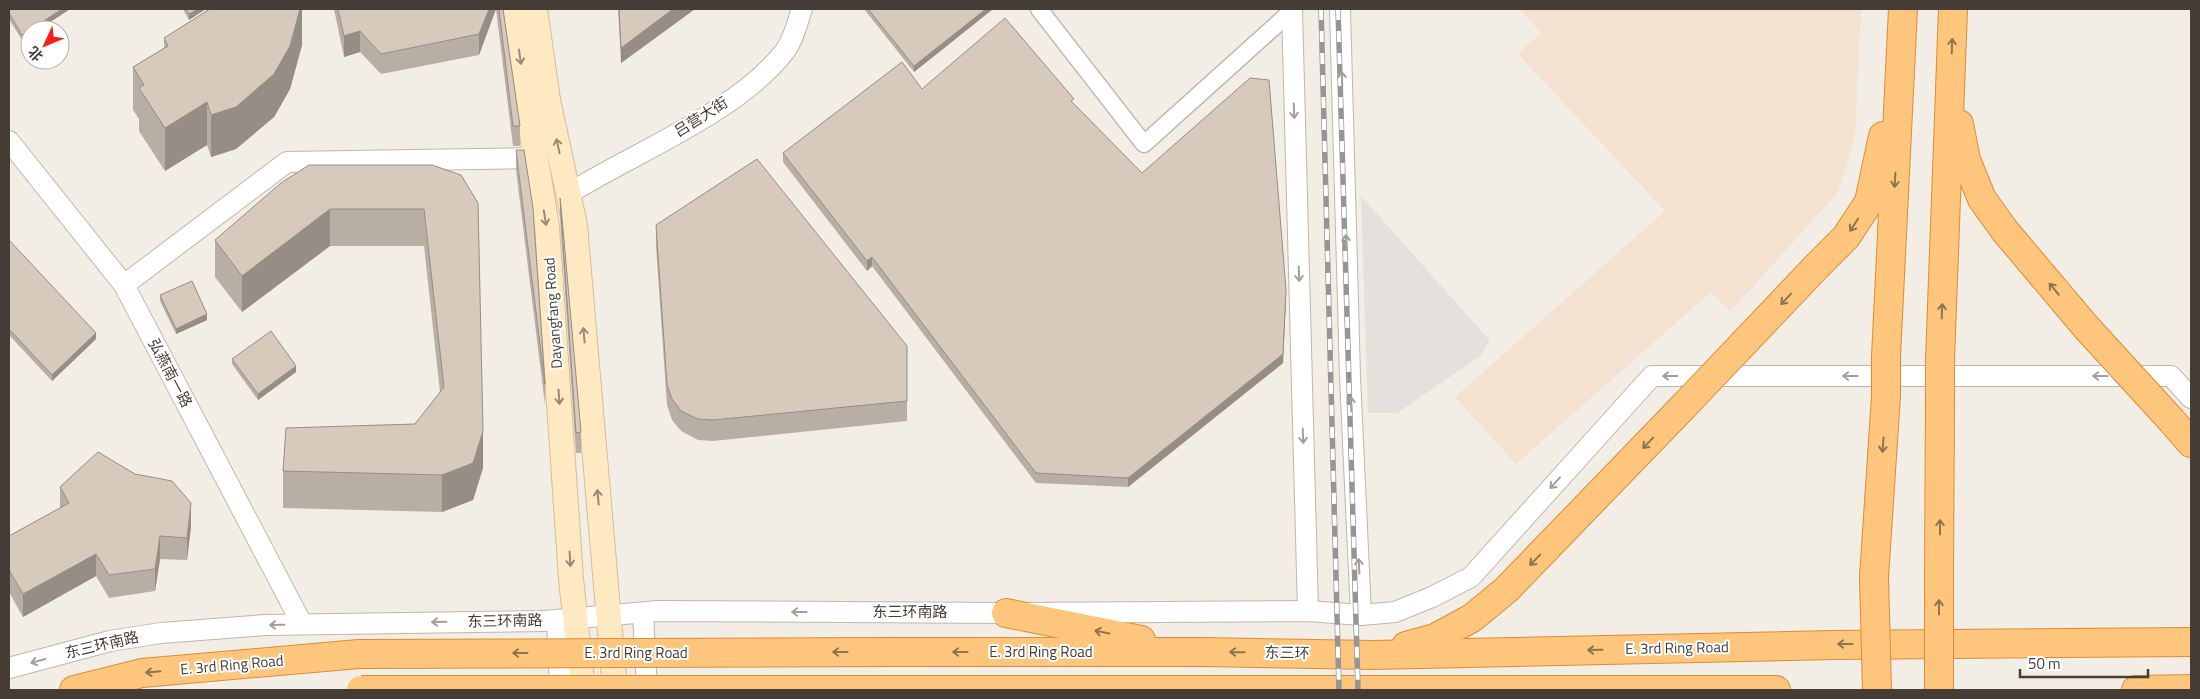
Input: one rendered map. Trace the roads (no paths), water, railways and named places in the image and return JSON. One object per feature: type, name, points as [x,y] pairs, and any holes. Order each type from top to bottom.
[{"type":"highway","points":[[1373,655],[1435,638],[1472,618],[1506,590],[1846,237],[1869,202],[1881,154],[1903,9]]},
{"type":"highway","points":[[1877,690],[1874,577],[1886,396],[1886,357],[1903,9]]},
{"type":"highway","points":[[1939,690],[1940,360],[1951,84],[1952,9]]},
{"type":"highway","points":[[1951,84],[1966,160],[1982,199],[2005,231],[2086,326],[2191,443]]},
{"type":"highway","points":[[1006,613],[1202,652]]},
{"type":"highway","name":"E. 3rd Ring Road","points":[[1373,655],[1833,644],[2191,642]]},
{"type":"highway","name":"E. 3rd Ring Road","points":[[74,690],[142,673],[359,654],[1202,652]]},
{"type":"highway","name":"东三环","points":[[1202,652],[1373,655]]},
{"type":"highway","points":[[2136,690],[2191,689]]},
{"type":"highway","points":[[360,690],[1776,690]]},
{"type":"main road","name":"Dayangfang Road","points":[[514,9],[547,227],[566,619],[583,690]]},
{"type":"main road","name":"Dayangfang Road","points":[[536,9],[548,100],[575,225],[614,690]]},
{"type":"street","name":"吕营大街","points":[[568,194],[713,112],[761,76],[789,44],[802,9]]},
{"type":"street","points":[[1039,9],[1144,144],[1292,9]]},
{"type":"street","points":[[1292,9],[1308,611]]},
{"type":"street","points":[[1340,9],[1350,378],[1361,615]]},
{"type":"street","name":"弘燕南一路","points":[[9,141],[124,285],[302,624]]},
{"type":"street","points":[[124,285],[287,162],[536,158]]},
{"type":"street","name":"东三环南路","points":[[9,668],[110,641],[161,633],[302,624],[566,619],[643,613],[1308,611],[1361,615],[1395,612],[1432,597],[1471,577],[1652,376],[2171,376],[2191,398]]},
{"type":"street","points":[[643,613],[647,690]]},
{"type":"street","points":[[560,690],[566,619]]},
{"type":"railway","points":[[1321,9],[1339,690]]},
{"type":"railway","points":[[1338,9],[1358,690]]}]
